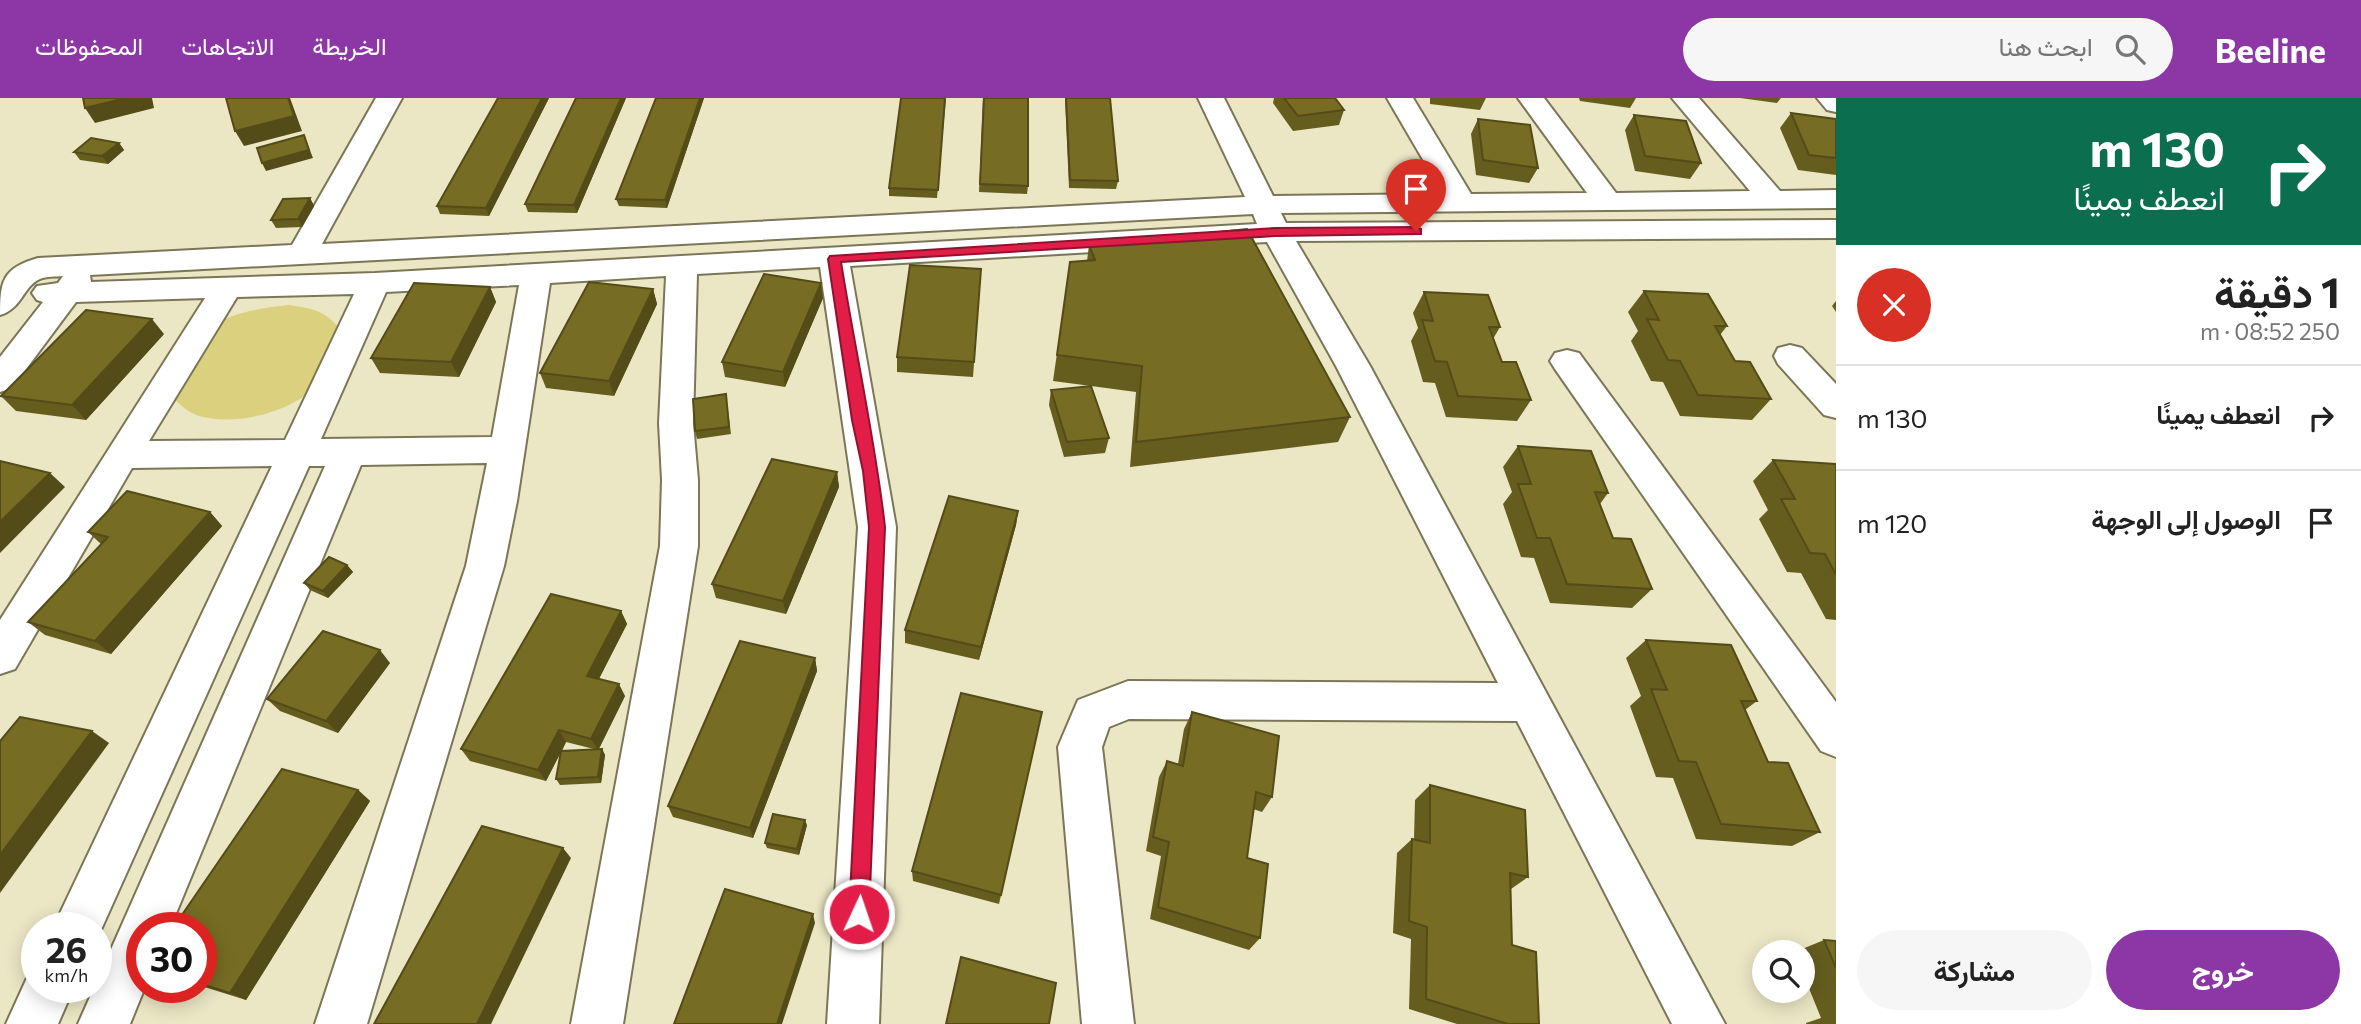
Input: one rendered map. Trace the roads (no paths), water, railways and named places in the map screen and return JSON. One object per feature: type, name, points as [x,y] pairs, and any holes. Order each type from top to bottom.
[{"type":"street","points":[[303,252],[389,98]]},
{"type":"street","points":[[1211,98],[1270,219],[1353,366],[1699,1024]]},
{"type":"street","points":[[1400,98],[1461,201]]},
{"type":"street","points":[[1531,98],[1606,200]]},
{"type":"street","points":[[1685,98],[1772,200]]},
{"type":"street","points":[[1830,98],[1836,104]]},
{"type":"street","points":[[5,299],[67,293],[226,290],[770,260],[834,259],[1461,201],[1836,199]]},
{"type":"street","points":[[5,299],[31,270],[303,252],[768,229],[1270,219],[1836,229]]},
{"type":"street","points":[[768,229],[770,260]]},
{"type":"street","points":[[834,259],[871,471],[877,527],[853,1024]]},
{"type":"street","points":[[0,380],[87,266]]},
{"type":"street","points":[[597,1024],[679,546],[680,480],[676,423],[682,266]]},
{"type":"street","points":[[341,1024],[485,566],[499,501],[536,275]]},
{"type":"street","points":[[84,912],[375,283]]},
{"type":"street","points":[[0,656],[121,454],[226,290]]},
{"type":"street","points":[[1790,356],[1836,406]]},
{"type":"street","points":[[1567,361],[1836,737]]},
{"type":"street","points":[[121,454],[506,450]]},
{"type":"street","points":[[152,912],[349,452]]},
{"type":"street","points":[[1108,1024],[1080,747],[1093,715],[1128,700],[1530,702]]},
{"type":"street","points":[[104,1024],[126,972]]},
{"type":"street","points":[[32,1024],[42,1003]]}]
